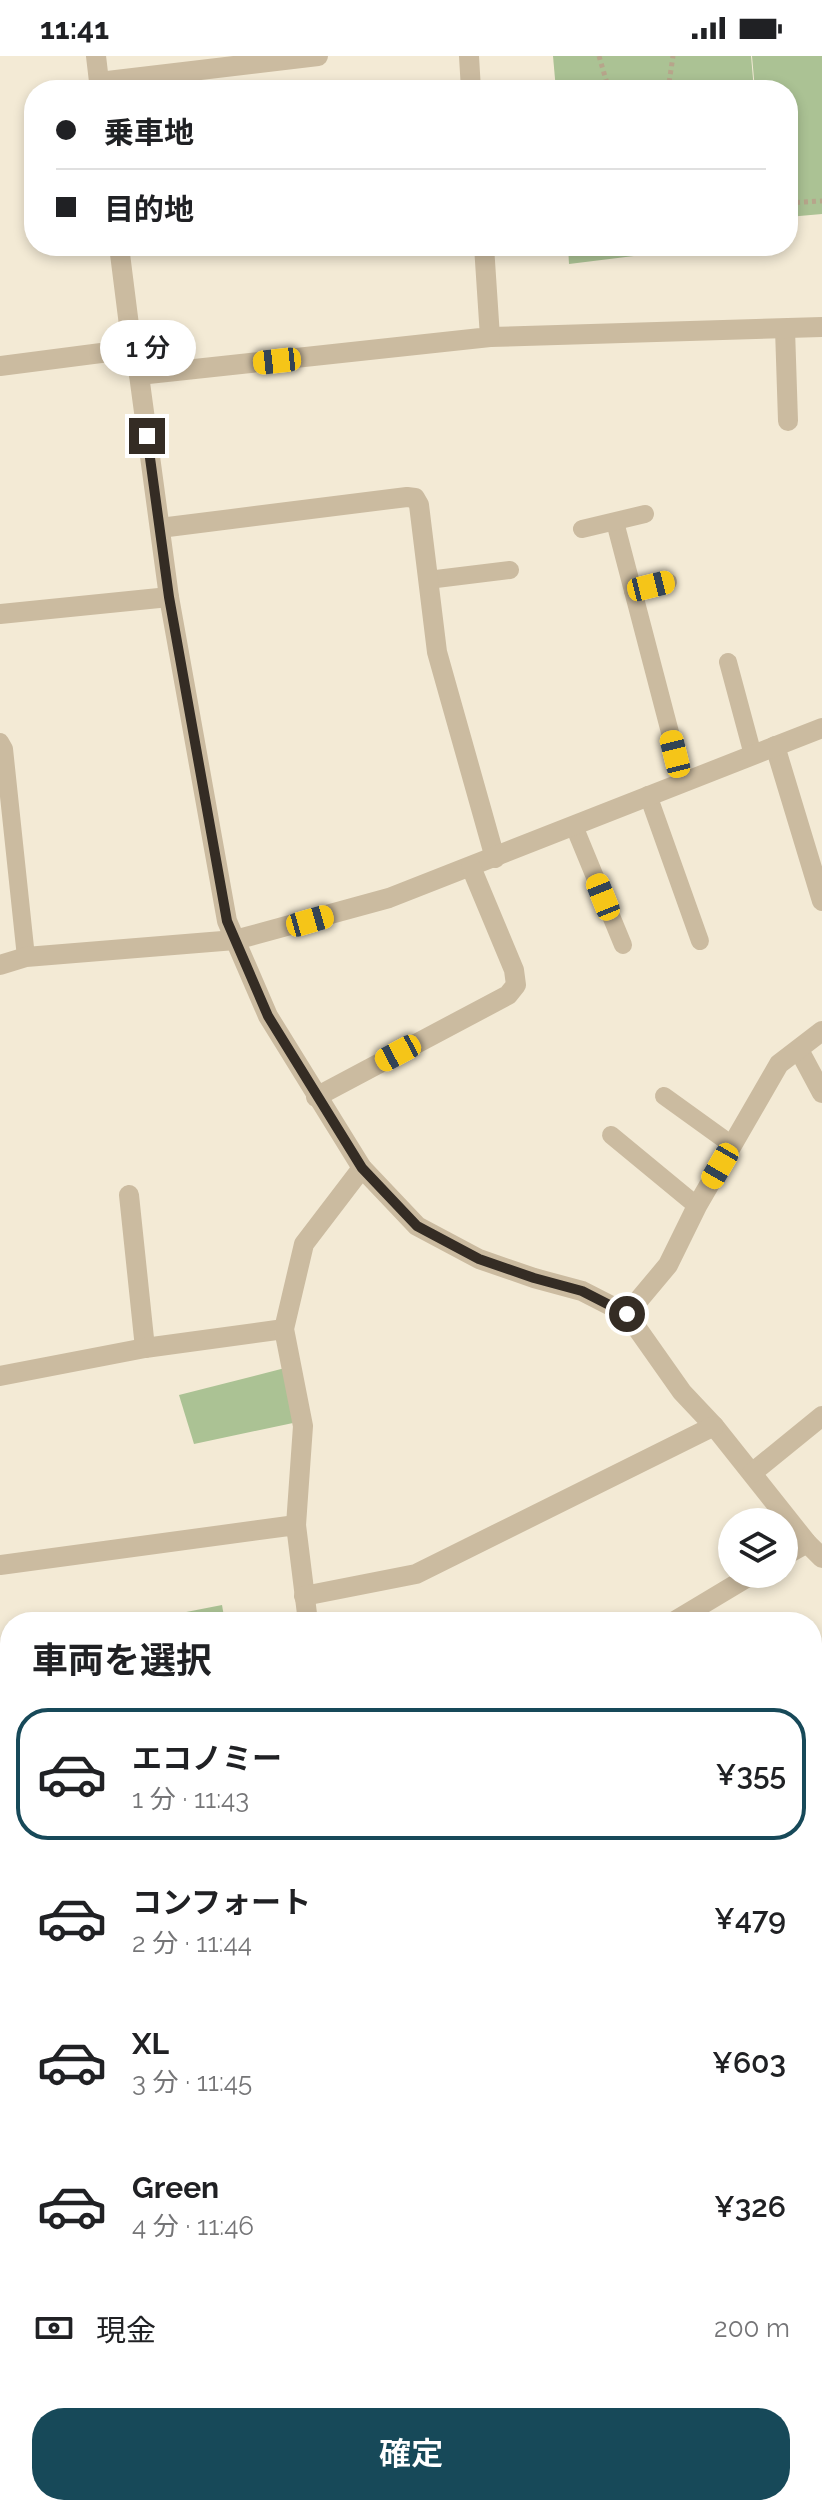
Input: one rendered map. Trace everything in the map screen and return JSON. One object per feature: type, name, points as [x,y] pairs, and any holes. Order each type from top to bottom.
[{"type":"street","points":[[96,56],[99,80]]},
{"type":"street","points":[[144,80],[318,56]]},
{"type":"street","points":[[469,56],[470,80]]},
{"type":"street","points":[[120,256],[169,597],[227,921],[268,1016],[362,1168],[417,1226],[479,1259],[582,1291],[627,1314],[682,1392],[714,1426],[822,1558]]},
{"type":"street","points":[[485,256],[490,337]]},
{"type":"street","points":[[139,375],[490,337],[822,327]]},
{"type":"street","points":[[785,329],[788,421]]},
{"type":"street","points":[[0,366],[132,349]]},
{"type":"street","points":[[160,528],[415,498],[419,505],[437,652],[495,858]]},
{"type":"street","points":[[0,614],[169,597]]},
{"type":"street","points":[[0,965],[26,957],[235,940],[389,898],[822,728]]},
{"type":"street","points":[[775,746],[822,901]]},
{"type":"street","points":[[316,1097],[508,995],[516,985],[514,970],[471,867]]},
{"type":"street","points":[[627,1314],[668,1265],[697,1206],[779,1064],[822,1031]]},
{"type":"street","points":[[799,1050],[822,1093]]},
{"type":"street","points":[[306,1612],[296,1525],[303,1426],[284,1329],[304,1244],[362,1168]]},
{"type":"street","points":[[129,1195],[145,1348]]},
{"type":"street","points":[[0,1376],[145,1348],[284,1329]]},
{"type":"street","points":[[752,1473],[822,1416]]},
{"type":"street","points":[[304,1596],[416,1574],[714,1426]]},
{"type":"street","points":[[0,1565],[296,1525]]},
{"type":"street","points":[[798,1548],[807,1543]]},
{"type":"street","points":[[690,1612],[730,1588]]},
{"type":"lane","points":[[582,529],[645,514]]},
{"type":"lane","points":[[615,522],[683,782]]},
{"type":"lane","points":[[428,580],[510,570]]},
{"type":"lane","points":[[633,591],[668,582]]},
{"type":"lane","points":[[728,662],[753,755]]},
{"type":"lane","points":[[0,742],[4,749],[8,865],[26,957]]},
{"type":"lane","points":[[648,795],[700,941]]},
{"type":"lane","points":[[574,826],[623,945]]},
{"type":"lane","points":[[664,1096],[732,1145]]},
{"type":"lane","points":[[611,1135],[697,1206]]},
{"type":"path","points":[[599,56],[606,80]]},
{"type":"path","points":[[669,80],[673,56]]},
{"type":"path","points":[[798,202],[822,201]]},
{"type":"green space","points":[[553,56],[751,56],[753,80],[555,80]]},
{"type":"green space","points":[[752,56],[822,56],[822,214],[798,216],[798,80],[754,80]]},
{"type":"green space","points":[[569,256],[634,256],[569,264]]},
{"type":"green space","points":[[285,1368],[293,1423],[194,1444],[179,1395]]},
{"type":"green space","points":[[222,1605],[223,1612],[186,1612]]},
{"type":"route","points":[[147,436],[169,597],[227,921],[268,1016],[362,1168],[417,1226],[479,1259],[582,1291],[627,1314]]}]
